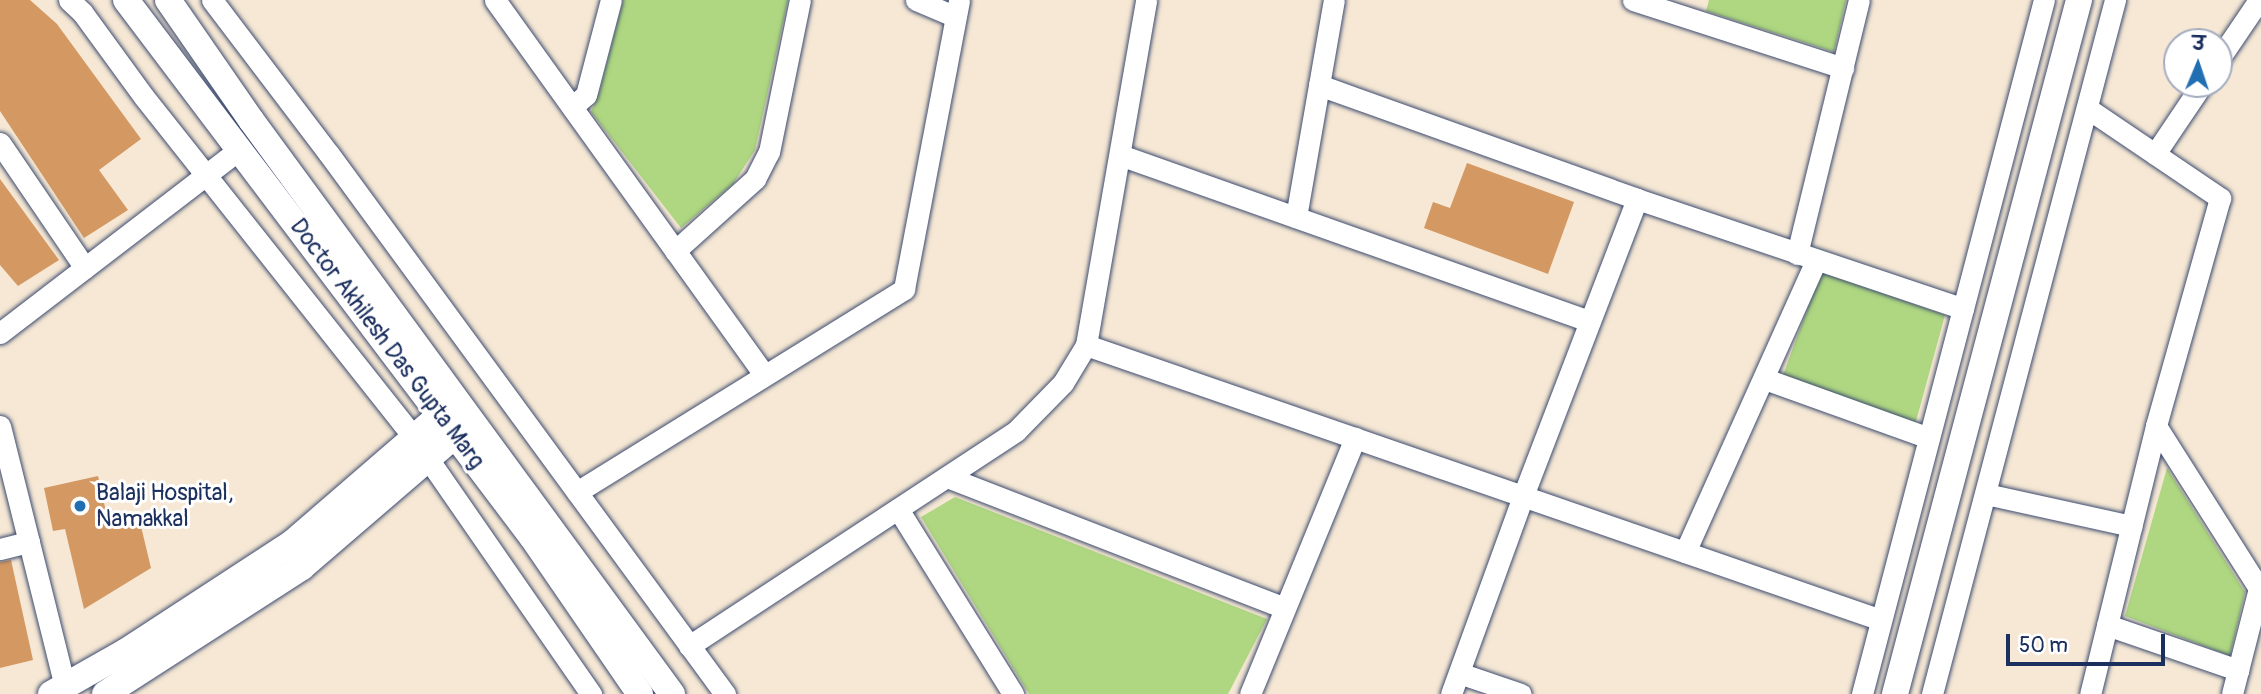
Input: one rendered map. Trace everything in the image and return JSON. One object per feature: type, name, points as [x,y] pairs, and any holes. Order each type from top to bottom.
[{"type":"street","points":[[69,0],[82,12],[206,175],[413,437],[591,694]]},
{"type":"street","name":"Doctor Akhilesh Das Gupta Marg","points":[[126,0],[240,149],[456,417],[673,694]]},
{"type":"street","name":"Doctor Akhilesh Das Gupta Marg","points":[[168,0],[456,417],[532,537],[640,694]]},
{"type":"street","points":[[212,0],[724,694]]},
{"type":"street","points":[[495,0],[764,374]]},
{"type":"street","points":[[572,107],[586,95],[611,0]]},
{"type":"street","points":[[675,250],[755,179],[769,152],[800,0]]},
{"type":"street","points":[[576,492],[904,289],[957,8],[915,0]]},
{"type":"street","points":[[689,646],[1016,431],[1063,383],[1086,345],[1146,0]]},
{"type":"street","points":[[1296,217],[1334,0]]},
{"type":"street","points":[[1633,0],[1698,10],[1843,68]]},
{"type":"street","points":[[1685,552],[1765,379],[1807,257],[1843,68],[1859,0]]},
{"type":"street","points":[[1862,694],[2044,0]]},
{"type":"street","points":[[1895,694],[2079,0]]},
{"type":"street","points":[[1932,694],[2115,0]]},
{"type":"street","points":[[2233,38],[2259,0]]},
{"type":"street","points":[[1319,85],[1637,199],[1963,309]]},
{"type":"street","points":[[2155,154],[2193,98]]},
{"type":"street","points":[[2087,107],[2220,198],[2157,426],[2090,694]]},
{"type":"street","points":[[0,143],[85,268]]},
{"type":"street","points":[[0,333],[240,149]]},
{"type":"street","points":[[1120,155],[1590,321]]},
{"type":"street","points":[[1451,694],[1523,496],[1637,199]]},
{"type":"street","points":[[1086,345],[1881,620]]},
{"type":"street","points":[[1765,379],[1929,438]]},
{"type":"street","points":[[0,426],[29,542],[58,690],[125,652],[292,543],[413,437],[456,417]]},
{"type":"street","points":[[105,694],[302,566],[429,459],[456,417]]},
{"type":"street","points":[[2157,426],[2259,588],[2232,694]]},
{"type":"street","points":[[1250,694],[1355,438]]},
{"type":"street","points":[[947,477],[1285,608]]},
{"type":"street","points":[[1986,494],[2132,526]]},
{"type":"street","points":[[898,509],[1013,694]]},
{"type":"street","points":[[0,549],[29,542]]},
{"type":"street","points":[[2107,625],[2238,670]]},
{"type":"street","points":[[1459,673],[1521,694]]},
{"type":"green space","points":[[623,0],[788,0],[755,150],[733,184],[681,228],[591,112],[599,93]]},
{"type":"green space","points":[[1709,0],[1846,0],[1834,52],[1706,11]]},
{"type":"green space","points":[[1821,272],[1945,315],[1915,425],[1783,375]]},
{"type":"green space","points":[[2167,468],[2245,592],[2230,656],[2125,616]]},
{"type":"green space","points":[[955,497],[1267,619],[1228,694],[1029,694],[921,517]]},
{"type":"building","points":[[0,0],[30,0],[57,24],[141,139],[99,170],[128,210],[84,238],[0,111]]},
{"type":"building","points":[[1467,163],[1574,202],[1548,274],[1424,228],[1433,202],[1450,208]]},
{"type":"building","points":[[0,179],[59,260],[18,286],[0,265]]},
{"type":"building","points":[[98,476],[109,525],[139,518],[151,568],[84,609],[65,529],[53,531],[44,488]]},
{"type":"building","points":[[11,560],[33,660],[0,668],[0,562]]},
{"type":"place","name":"Balaji Hospital, Namakkal","points":[[80,506]]}]
